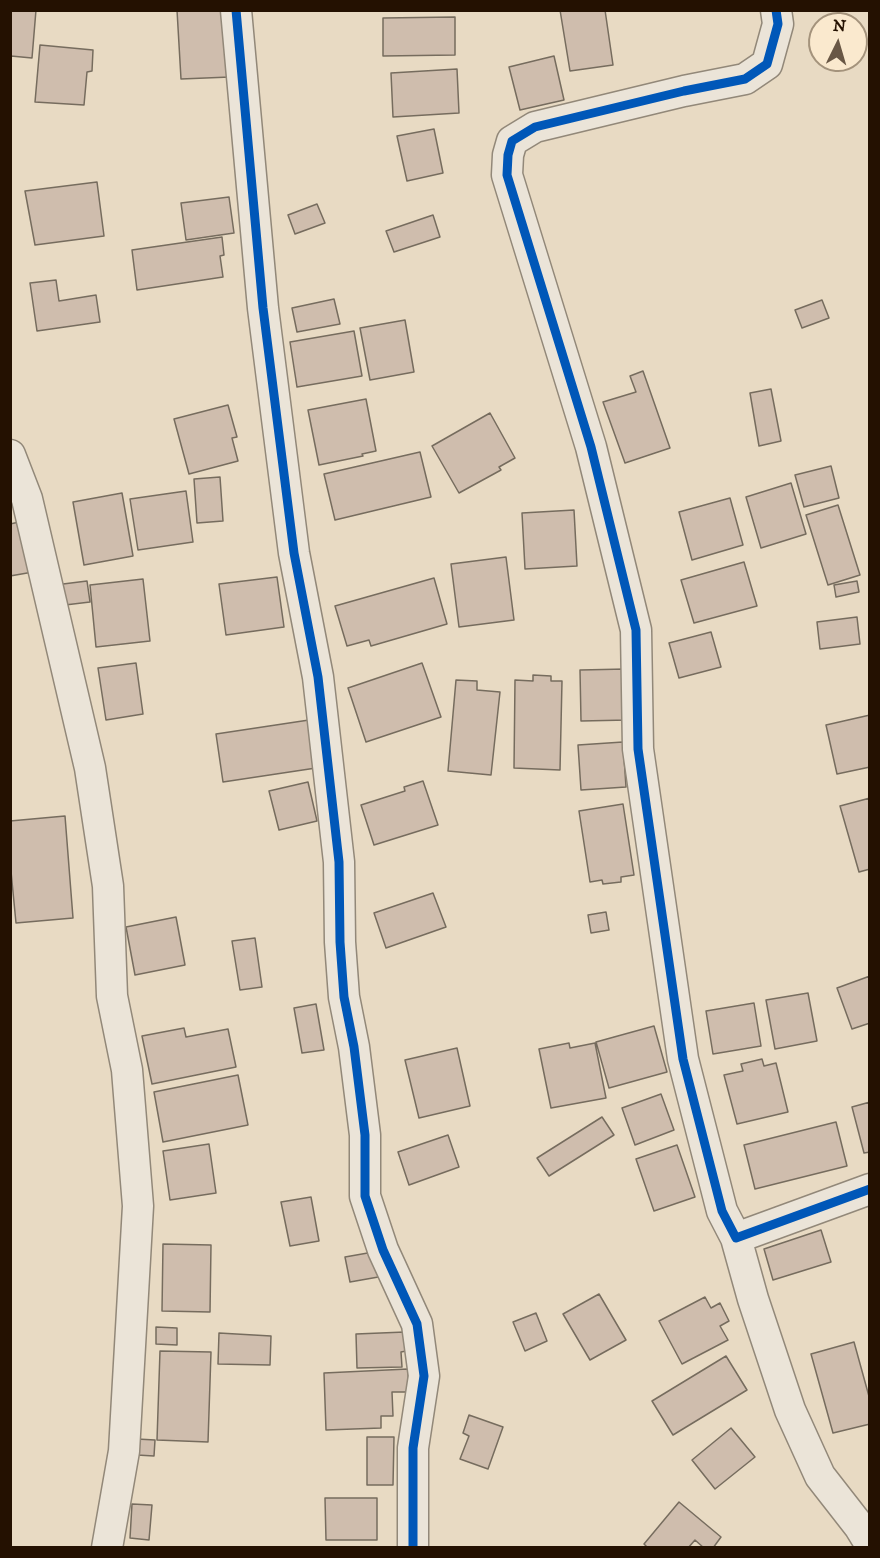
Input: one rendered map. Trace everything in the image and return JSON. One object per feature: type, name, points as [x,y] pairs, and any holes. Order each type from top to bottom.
[{"type":"street","points":[[236,10],[262,308],[294,553],[318,677],[339,862],[339,942],[344,997],[354,1047],[365,1135],[365,1196],[383,1250],[417,1324],[424,1376],[413,1448],[413,1548]]},
{"type":"street","points":[[776,10],[778,24],[767,64],[745,79],[684,91],[535,127],[513,141],[508,155],[507,175],[591,447],[636,630],[638,749],[683,1059],[722,1210],[736,1238],[753,1299],[790,1410],[820,1476],[859,1526],[870,1544]]},
{"type":"street","points":[[10,455],[19,501],[90,768],[108,886],[112,996],[127,1070],[131,1115],[138,1206],[124,1451],[107,1548]]},
{"type":"street","points":[[736,1238],[870,1189]]},
{"type":"building","points":[[10,10],[36,10],[32,58],[11,56],[10,61]]},
{"type":"building","points":[[177,10],[226,10],[230,77],[181,79]]},
{"type":"building","points":[[560,10],[605,10],[613,65],[570,71]]},
{"type":"building","points":[[455,17],[455,55],[383,56],[383,18]]},
{"type":"building","points":[[40,45],[93,50],[92,71],[87,72],[84,105],[35,102]]},
{"type":"building","points":[[554,56],[564,100],[520,110],[509,67]]},
{"type":"building","points":[[457,69],[459,113],[393,117],[391,73]]},
{"type":"building","points":[[434,129],[443,173],[407,181],[397,136]]},
{"type":"building","points":[[97,182],[104,236],[35,245],[25,191]]},
{"type":"building","points":[[229,197],[234,233],[186,240],[181,203]]},
{"type":"building","points":[[317,204],[325,223],[295,234],[288,215]]},
{"type":"building","points":[[433,215],[440,237],[394,252],[386,231]]},
{"type":"building","points":[[222,237],[224,255],[220,256],[223,277],[137,290],[132,250]]},
{"type":"building","points":[[56,280],[59,301],[96,295],[100,322],[37,331],[30,283]]},
{"type":"building","points":[[334,299],[340,324],[297,332],[292,308]]},
{"type":"building","points":[[822,300],[829,318],[802,328],[795,310]]},
{"type":"building","points":[[405,320],[414,372],[370,380],[360,328]]},
{"type":"building","points":[[354,331],[362,376],[297,387],[290,342]]},
{"type":"building","points":[[643,371],[670,448],[625,463],[603,402],[636,392],[630,376]]},
{"type":"building","points":[[771,389],[781,441],[759,446],[750,393]]},
{"type":"building","points":[[366,399],[376,451],[319,465],[308,410]]},
{"type":"building","points":[[228,405],[237,437],[232,438],[238,461],[189,474],[174,419]]},
{"type":"building","points":[[490,413],[515,458],[499,467],[501,470],[459,493],[432,446]]},
{"type":"building","points":[[420,452],[431,497],[335,520],[324,474]]},
{"type":"building","points":[[831,466],[839,498],[804,507],[795,475]]},
{"type":"building","points":[[220,477],[223,521],[197,523],[194,479]]},
{"type":"building","points":[[791,483],[806,534],[761,548],[746,497]]},
{"type":"building","points":[[186,491],[193,542],[138,550],[130,499]]},
{"type":"building","points":[[122,493],[133,556],[84,565],[73,502]]},
{"type":"building","points":[[730,498],[743,545],[692,560],[679,512]]},
{"type":"building","points":[[838,505],[860,575],[828,585],[806,515]]},
{"type":"building","points":[[574,510],[577,566],[525,569],[522,513]]},
{"type":"building","points":[[24,521],[33,572],[10,576],[10,524]]},
{"type":"building","points":[[506,557],[514,620],[459,627],[451,564]]},
{"type":"building","points":[[744,562],[757,606],[694,623],[681,580]]},
{"type":"building","points":[[277,577],[284,627],[226,635],[219,584]]},
{"type":"building","points":[[434,578],[447,624],[371,646],[369,640],[347,646],[335,606]]},
{"type":"building","points":[[143,579],[150,641],[96,647],[90,585]]},
{"type":"building","points":[[87,581],[90,602],[65,605],[63,584]]},
{"type":"building","points":[[857,581],[859,592],[836,597],[834,585]]},
{"type":"building","points":[[857,617],[860,644],[820,649],[817,622]]},
{"type":"building","points":[[711,632],[721,667],[679,678],[669,643]]},
{"type":"building","points":[[136,663],[143,714],[106,720],[98,668]]},
{"type":"building","points":[[422,663],[441,717],[366,742],[348,688]]},
{"type":"building","points":[[626,669],[628,720],[581,721],[580,670]]},
{"type":"building","points":[[533,675],[551,676],[551,681],[562,681],[560,770],[514,768],[515,680],[533,681]]},
{"type":"building","points":[[456,680],[477,681],[477,690],[500,692],[491,775],[448,771]]},
{"type":"building","points":[[870,715],[870,767],[837,774],[826,725]]},
{"type":"building","points":[[309,720],[316,768],[223,782],[216,734]]},
{"type":"building","points":[[623,742],[626,787],[581,790],[578,745]]},
{"type":"building","points":[[423,781],[438,825],[374,845],[361,805],[405,791],[404,787]]},
{"type":"building","points":[[308,782],[317,821],[279,830],[269,791]]},
{"type":"building","points":[[870,798],[870,869],[859,872],[840,806]]},
{"type":"building","points":[[623,804],[634,875],[621,877],[621,882],[603,884],[602,880],[590,882],[579,811]]},
{"type":"building","points":[[65,816],[73,918],[16,923],[10,861],[10,821]]},
{"type":"building","points":[[433,893],[446,927],[386,948],[374,913]]},
{"type":"building","points":[[606,912],[609,930],[591,933],[588,915]]},
{"type":"building","points":[[176,917],[185,965],[135,975],[126,927]]},
{"type":"building","points":[[255,938],[262,987],[240,990],[232,941]]},
{"type":"building","points":[[870,976],[870,1023],[852,1029],[837,988]]},
{"type":"building","points":[[808,993],[817,1041],[775,1049],[766,1000]]},
{"type":"building","points":[[754,1003],[761,1046],[713,1054],[706,1011]]},
{"type":"building","points":[[316,1004],[324,1050],[302,1053],[294,1008]]},
{"type":"building","points":[[654,1026],[667,1072],[609,1088],[596,1042]]},
{"type":"building","points":[[184,1028],[186,1037],[228,1029],[236,1067],[152,1084],[142,1036]]},
{"type":"building","points":[[569,1043],[570,1048],[595,1043],[606,1098],[551,1108],[539,1049]]},
{"type":"building","points":[[457,1048],[470,1106],[419,1118],[405,1060]]},
{"type":"building","points":[[762,1059],[764,1066],[776,1063],[788,1112],[737,1124],[724,1075],[743,1071],[741,1064]]},
{"type":"building","points":[[238,1075],[248,1125],[163,1142],[154,1092]]},
{"type":"building","points":[[661,1094],[674,1130],[635,1145],[622,1108]]},
{"type":"building","points":[[870,1102],[870,1152],[864,1153],[852,1107]]},
{"type":"building","points":[[602,1117],[614,1135],[549,1176],[537,1158]]},
{"type":"building","points":[[836,1122],[847,1166],[755,1189],[744,1145]]},
{"type":"building","points":[[448,1135],[459,1167],[409,1185],[398,1152]]},
{"type":"building","points":[[209,1144],[216,1193],[170,1200],[163,1151]]},
{"type":"building","points":[[677,1145],[695,1197],[654,1211],[636,1159]]},
{"type":"building","points":[[311,1197],[319,1241],[290,1246],[281,1202]]},
{"type":"building","points":[[821,1230],[831,1262],[773,1280],[764,1249]]},
{"type":"building","points":[[163,1244],[211,1245],[210,1312],[162,1311]]},
{"type":"building","points":[[379,1251],[384,1276],[350,1282],[345,1257]]},
{"type":"building","points":[[599,1294],[626,1340],[590,1360],[563,1314]]},
{"type":"building","points":[[705,1297],[711,1308],[720,1303],[729,1321],[720,1326],[728,1340],[682,1364],[659,1321]]},
{"type":"building","points":[[536,1313],[547,1341],[525,1351],[513,1322]]},
{"type":"building","points":[[156,1327],[177,1328],[177,1345],[156,1344]]},
{"type":"building","points":[[405,1332],[406,1351],[401,1352],[402,1367],[357,1368],[356,1334]]},
{"type":"building","points":[[219,1333],[271,1336],[270,1365],[218,1364]]},
{"type":"building","points":[[854,1342],[870,1400],[870,1424],[833,1433],[811,1354]]},
{"type":"building","points":[[160,1351],[211,1352],[208,1442],[157,1440]]},
{"type":"building","points":[[726,1356],[747,1390],[673,1435],[652,1401]]},
{"type":"building","points":[[408,1369],[409,1392],[392,1392],[393,1416],[381,1416],[381,1428],[326,1430],[324,1373]]},
{"type":"building","points":[[469,1415],[503,1427],[488,1469],[460,1459],[469,1436],[463,1433]]},
{"type":"building","points":[[731,1428],[755,1457],[715,1489],[692,1460]]},
{"type":"building","points":[[367,1437],[394,1437],[393,1485],[367,1485]]},
{"type":"building","points":[[137,1439],[155,1440],[154,1456],[137,1455]]},
{"type":"building","points":[[325,1498],[377,1498],[377,1540],[326,1540]]},
{"type":"building","points":[[679,1502],[721,1537],[713,1548],[704,1548],[695,1540],[688,1548],[648,1548],[644,1544]]},
{"type":"building","points":[[132,1504],[152,1505],[149,1540],[130,1538]]},
{"type":"cycle path","points":[[236,10],[263,308],[294,553],[318,677],[339,862],[340,942],[344,997],[354,1047],[365,1135],[365,1196],[383,1250],[417,1324],[424,1376],[413,1448],[413,1548]]},
{"type":"cycle path","points":[[776,10],[778,24],[767,64],[745,79],[684,91],[535,127],[512,141],[508,155],[507,175],[591,447],[636,630],[638,749],[683,1059],[722,1211],[736,1238],[870,1189]]}]
